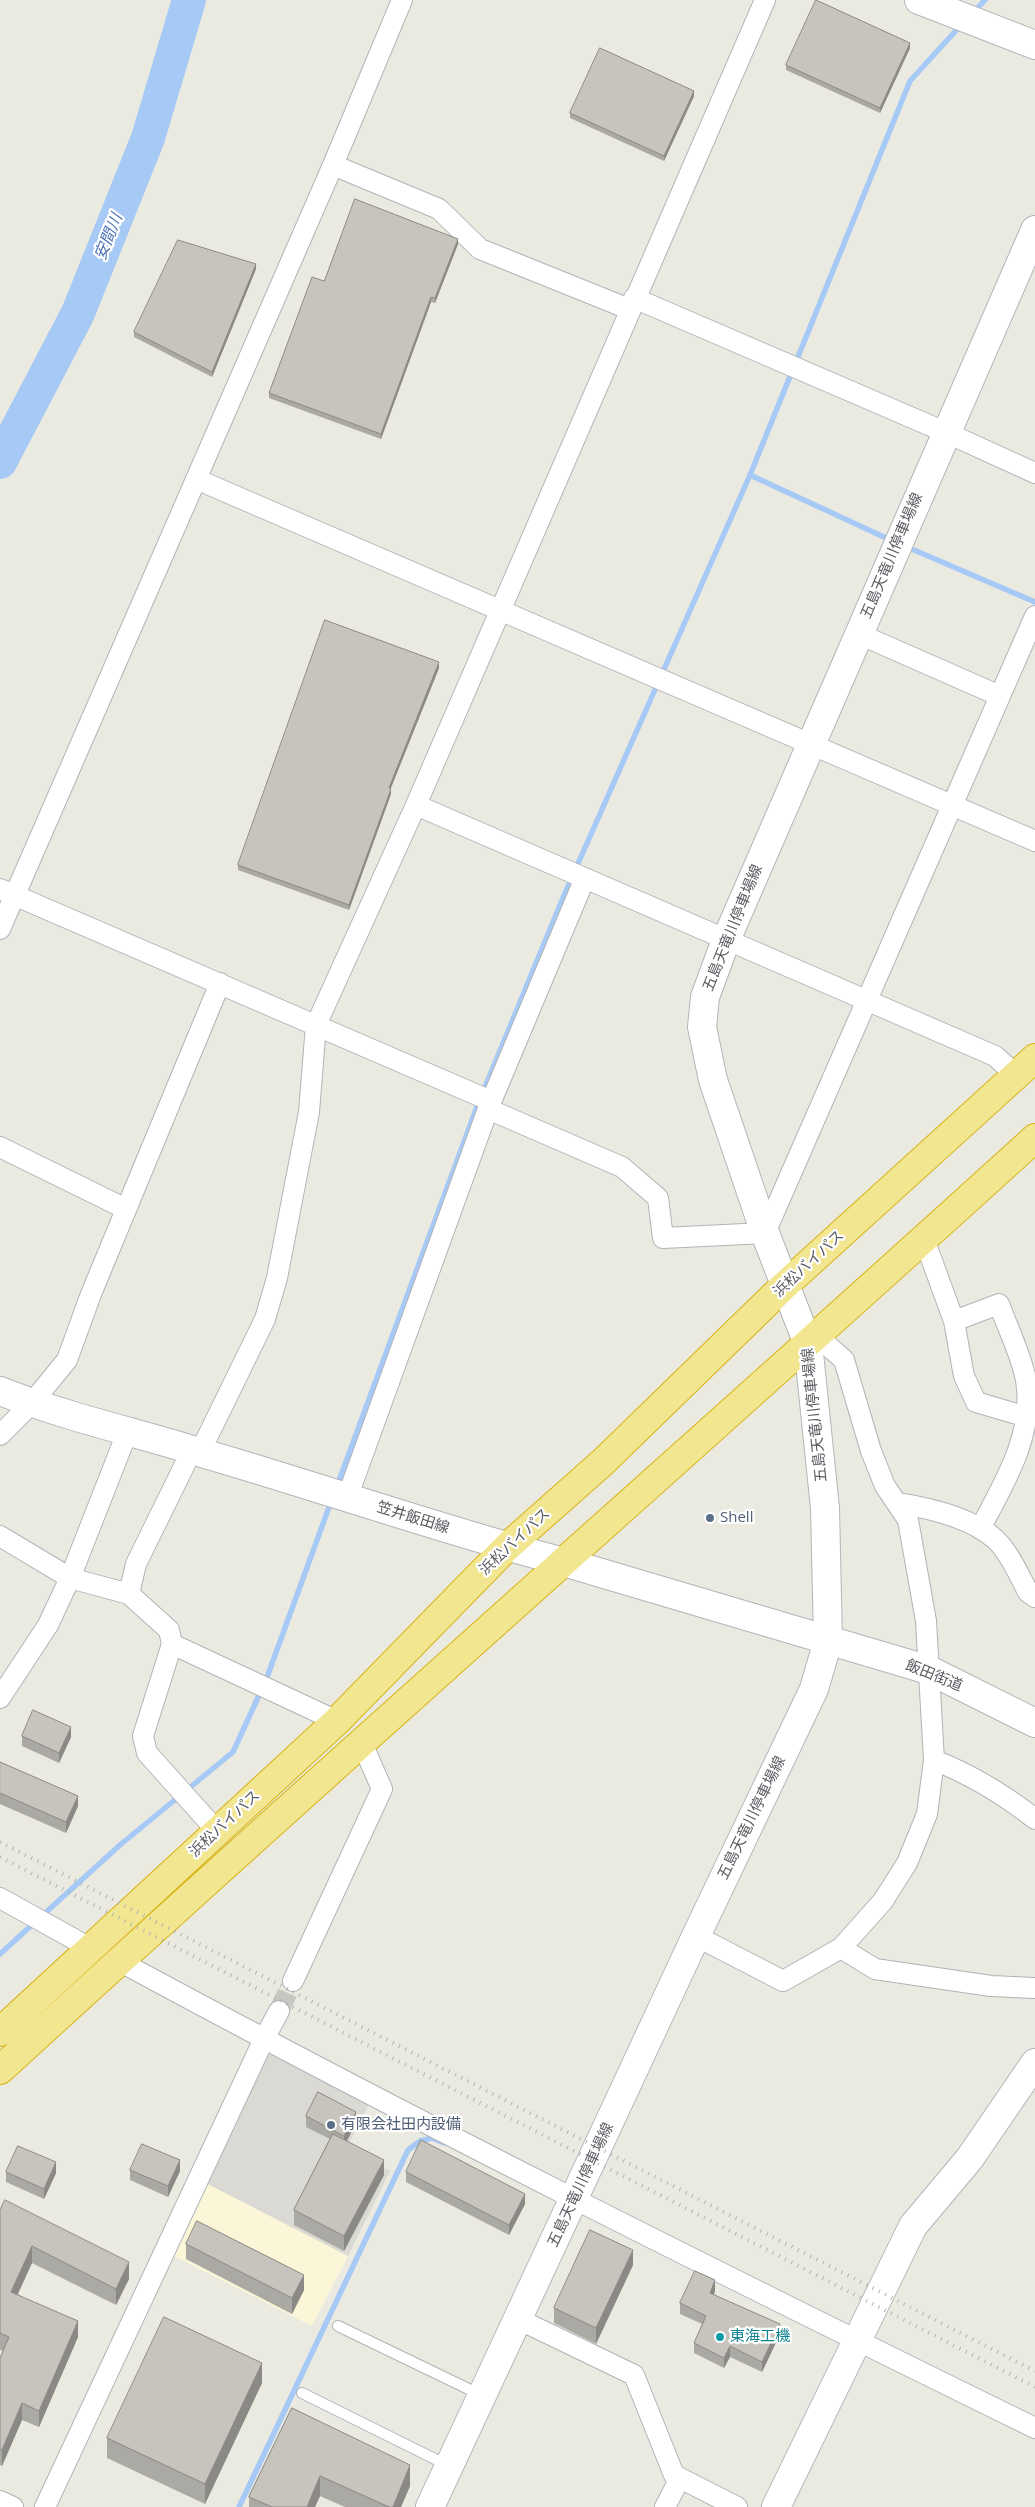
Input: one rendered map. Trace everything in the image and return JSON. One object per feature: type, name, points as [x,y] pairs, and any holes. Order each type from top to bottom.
[{"type":"highway","name":"浜松バイパス","points":[[0,2032],[337,1721],[507,1547],[603,1462],[785,1285],[1026,1066]]},
{"type":"highway","name":"浜松バイパス","points":[[0,2070],[361,1741],[564,1562],[1035,1138]]},
{"type":"main road","points":[[919,0],[1035,45]]},
{"type":"main road","name":"五島天竜川停車場線","points":[[430,2507],[696,1936],[814,1689],[828,1641],[825,1508],[812,1340],[785,1285],[765,1233],[713,1080],[702,1027],[706,997],[726,940],[945,432],[1035,230]]},
{"type":"main road","name":"笠井飯田線","points":[[0,1391],[31,1404],[127,1433],[196,1451],[507,1547],[564,1562],[828,1641]]},
{"type":"main road","name":"飯田街道","points":[[828,1641],[930,1670],[1035,1723]]},
{"type":"main road","points":[[776,2507],[913,2226],[970,2158],[1035,2063]]},
{"type":"street","points":[[0,929],[7,892],[196,479],[402,0]]},
{"type":"street","points":[[129,1594],[136,1564],[265,1319],[277,1278],[309,1112],[316,1025],[416,805],[765,0]]},
{"type":"street","points":[[332,165],[439,209],[480,249],[632,304],[945,432],[1035,473]]},
{"type":"street","points":[[196,479],[1035,841]]},
{"type":"street","points":[[7,892],[316,1025],[622,1167],[658,1198],[663,1238],[765,1233],[1035,616]]},
{"type":"street","points":[[858,634],[1000,696]]},
{"type":"street","points":[[416,805],[995,1056],[1026,1066]]},
{"type":"street","points":[[339,1495],[489,1105],[586,878]]},
{"type":"street","points":[[0,1435],[31,1404],[67,1360],[91,1294],[220,983]]},
{"type":"street","points":[[0,1147],[126,1209]]},
{"type":"street","points":[[924,1239],[954,1321],[964,1376],[976,1402],[1030,1416]]},
{"type":"street","points":[[954,1321],[999,1304],[1030,1374],[1030,1416],[1025,1435],[1013,1468],[980,1529]]},
{"type":"street","points":[[696,1936],[783,1981],[841,1948],[883,1901],[907,1863],[927,1814],[934,1760],[930,1670],[926,1621],[908,1520],[885,1486],[870,1450],[844,1360],[812,1340]]},
{"type":"street","points":[[0,1698],[48,1625],[70,1578],[127,1433]]},
{"type":"street","points":[[897,1504],[924,1507],[980,1529],[996,1540],[1028,1592],[1035,1597]]},
{"type":"street","points":[[0,1536],[70,1578],[129,1594],[169,1630],[172,1644],[144,1736],[147,1752],[217,1831]]},
{"type":"street","points":[[172,1644],[337,1721]]},
{"type":"street","points":[[293,1981],[382,1789],[361,1741]]},
{"type":"street","points":[[934,1760],[972,1775],[1011,1800],[1035,1819]]},
{"type":"street","points":[[0,1898],[90,1948]]},
{"type":"street","points":[[841,1948],[875,1969],[991,1986],[1035,1988]]},
{"type":"street","points":[[119,1961],[264,2039],[575,2199],[1035,2428]]},
{"type":"street","points":[[45,2507],[264,2039],[279,2011]]},
{"type":"street","points":[[518,2318],[634,2375],[674,2475],[737,2507]]},
{"type":"street","points":[[665,2507],[680,2478]]},
{"type":"street","points":[[0,2501],[13,2507]]},
{"type":"lane","points":[[338,2326],[482,2396]]},
{"type":"lane","points":[[302,2394],[449,2466]]},
{"type":"shaded area","points":[[269,2054],[369,2104],[346,2149],[390,2171],[348,2256],[204,2182]]},
{"type":"shaded area","points":[[204,2182],[348,2256],[312,2326],[168,2253]]},
{"type":"building","points":[[816,0],[910,43],[880,108],[786,65]]},
{"type":"building","points":[[600,48],[694,91],[664,156],[570,113]]},
{"type":"building","points":[[355,199],[458,239],[435,298],[431,297],[381,434],[269,393],[312,277],[324,281]]},
{"type":"building","points":[[178,240],[256,264],[212,372],[134,332]]},
{"type":"building","points":[[325,620],[439,662],[389,788],[391,789],[349,905],[238,865]]},
{"type":"building","points":[[33,1710],[71,1727],[59,1753],[22,1736]]},
{"type":"building","points":[[0,1762],[78,1796],[66,1822],[0,1793]]},
{"type":"building","points":[[318,2092],[356,2112],[344,2136],[306,2116]]},
{"type":"building","points":[[333,2134],[384,2160],[344,2236],[294,2210]]},
{"type":"building","points":[[421,2140],[525,2194],[509,2225],[406,2172]]},
{"type":"building","points":[[142,2144],[180,2160],[168,2186],[130,2170]]},
{"type":"building","points":[[18,2146],[56,2162],[44,2189],[6,2172]]},
{"type":"building","points":[[5,2200],[129,2262],[116,2289],[32,2246],[11,2292],[78,2321],[39,2411],[22,2403],[2,2450],[0,2449],[0,2358],[9,2337],[0,2333],[0,2210]]},
{"type":"building","points":[[197,2221],[304,2275],[292,2298],[186,2244]]},
{"type":"building","points":[[590,2230],[633,2250],[596,2328],[554,2308]]},
{"type":"building","points":[[695,2271],[715,2280],[710,2293],[780,2324],[762,2362],[730,2346],[724,2358],[694,2343],[706,2316],[680,2303]]},
{"type":"building","points":[[164,2317],[262,2363],[205,2484],[107,2438]]},
{"type":"building","points":[[292,2408],[410,2465],[393,2507],[389,2507],[320,2476],[307,2507],[272,2507],[249,2497]]},
{"type":"waterway","name":"安間川","points":[[0,462],[78,313],[148,138],[189,0]]},
{"type":"waterway","points":[[973,13],[985,0]]},
{"type":"waterway","points":[[337,1486],[478,1104],[565,893],[750,475],[910,81],[961,25]]},
{"type":"waterway","points":[[750,475],[884,537]]},
{"type":"waterway","points":[[914,550],[1035,602]]},
{"type":"waterway","points":[[0,1954],[120,1845],[233,1752],[266,1680],[332,1499]]},
{"type":"waterway","points":[[239,2507],[408,2150],[420,2141],[432,2138],[444,2143]]},
{"type":"tunnel","points":[[279,2011],[293,1981]]},
{"type":"railway","points":[[0,1842],[1035,2371]]},
{"type":"railway","points":[[0,1857],[1035,2387]]},
{"type":"place","name":"Shell","points":[[710,1518]]},
{"type":"place","name":"有限会社田内設備","points":[[331,2125]]},
{"type":"place","name":"東海工機","points":[[720,2337]]}]
